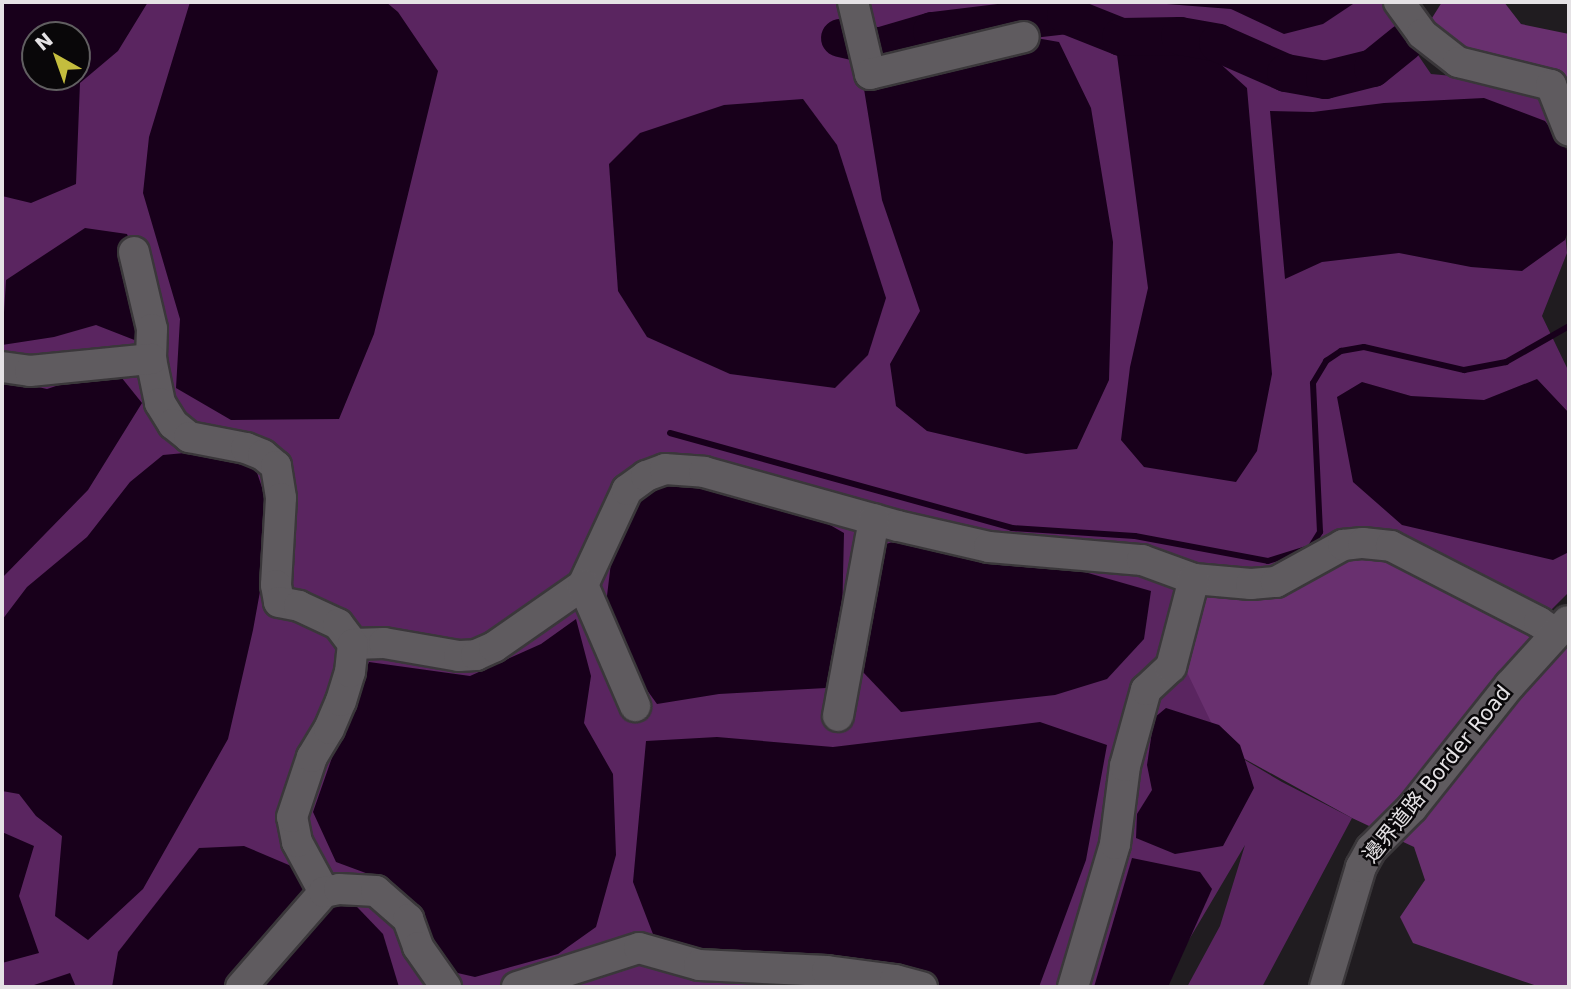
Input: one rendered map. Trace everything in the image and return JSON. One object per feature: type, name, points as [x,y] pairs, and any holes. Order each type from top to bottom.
[{"type":"street","points":[[853,2],[870,74],[1024,37]]},
{"type":"street","points":[[1399,2],[1422,34],[1458,62],[1560,88],[1569,131]]},
{"type":"street","points":[[134,252],[152,329],[151,359],[160,403],[173,424],[188,437],[246,448],[263,455],[276,466],[281,498],[278,602],[299,606],[338,624],[353,644],[350,672],[341,701],[329,729],[312,757],[292,817],[297,842],[324,892]]},
{"type":"street","points":[[2,367],[30,371],[151,359]]},
{"type":"street","points":[[353,644],[384,643],[459,656],[476,655],[494,647],[583,585],[627,490],[646,476],[665,469],[705,472],[874,519],[989,547],[1142,560],[1194,579],[1251,584],[1276,582],[1343,545],[1363,543],[1391,546],[1539,622],[1562,627]]},
{"type":"street","points":[[838,716],[874,519]]},
{"type":"street","points":[[1073,987],[1115,844],[1125,766],[1146,690],[1171,667],[1194,579]]},
{"type":"street","points":[[583,585],[635,706]]},
{"type":"street","name":"邊界道路 Border Road","points":[[1325,987],[1361,867],[1371,849],[1412,808],[1562,627]]},
{"type":"street","points":[[241,987],[324,892],[339,889],[376,891],[408,919],[418,947],[446,987]]},
{"type":"street","points":[[517,987],[639,948],[699,965],[827,971],[895,980],[922,987]]},
{"type":"shaded area","points":[[2,2],[1386,2],[1394,20],[1431,74],[1551,85],[1567,253],[1542,316],[1569,372],[1569,592],[1539,622],[1223,747],[1282,782],[1352,818],[1262,987],[1187,987],[1220,926],[1245,845],[1161,987],[2,987]]},
{"type":"shaded area","points":[[2,2],[148,2],[118,51],[91,74],[91,21],[21,21],[21,91],[80,91],[76,184],[31,203],[2,196]]},
{"type":"shaded area","points":[[190,2],[386,2],[398,12],[438,71],[374,334],[339,419],[231,420],[176,388],[180,319],[143,193],[149,137]]},
{"type":"shaded area","points":[[1141,2],[1356,2],[1323,24],[1284,34],[1231,9]]},
{"type":"shaded area","points":[[1442,2],[1504,2],[1521,24],[1569,34],[1569,130],[1557,87],[1422,34]]},
{"type":"shaded area","points":[[1008,33],[1059,42],[1091,108],[1113,242],[1109,380],[1077,449],[1026,454],[927,431],[896,406],[890,364],[920,311],[882,200],[864,89],[921,56]]},
{"type":"shaded area","points":[[1204,49],[1247,88],[1272,374],[1257,451],[1236,482],[1144,467],[1121,440],[1130,367],[1148,288],[1117,55]]},
{"type":"shaded area","points":[[1484,98],[1545,121],[1569,153],[1569,229],[1565,240],[1522,271],[1471,267],[1399,253],[1322,262],[1285,279],[1270,111],[1313,112],[1384,103]]},
{"type":"shaded area","points":[[803,99],[837,145],[886,298],[868,355],[835,388],[730,374],[647,337],[618,291],[609,164],[640,133],[724,105]]},
{"type":"shaded area","points":[[85,228],[127,234],[158,315],[137,341],[96,325],[54,337],[2,345],[6,280]]},
{"type":"shaded area","points":[[113,367],[142,403],[88,490],[2,578],[2,379],[47,389]]},
{"type":"shaded area","points":[[1537,379],[1569,413],[1569,552],[1553,560],[1402,525],[1353,482],[1337,397],[1362,382],[1411,396],[1484,400]]},
{"type":"shaded area","points":[[206,451],[251,455],[273,520],[253,630],[228,739],[143,889],[88,940],[55,916],[62,836],[36,816],[19,794],[2,791],[2,620],[27,587],[87,537],[130,482],[163,455]]},
{"type":"shaded area","points":[[639,478],[765,488],[844,533],[842,619],[826,688],[719,694],[657,704],[603,629],[613,546]]},
{"type":"shaded area","points":[[920,534],[1081,571],[1151,591],[1144,639],[1107,679],[1055,695],[901,712],[862,671],[879,546]]},
{"type":"shaded area","points":[[1411,548],[1555,633],[1569,606],[1569,987],[1540,987],[1413,943],[1400,917],[1425,880],[1414,847],[1352,818],[1223,747],[1184,666],[1194,579]]},
{"type":"shaded area","points":[[576,619],[591,676],[584,723],[613,774],[616,855],[596,927],[558,954],[475,977],[440,969],[421,925],[390,882],[336,862],[313,812],[343,726],[369,662],[470,676],[541,644]]},
{"type":"shaded area","points":[[1166,708],[1219,725],[1240,745],[1254,788],[1223,846],[1175,854],[1136,838],[1137,814],[1152,790],[1147,765],[1154,718]]},
{"type":"shaded area","points":[[1040,722],[1107,745],[1086,860],[1039,987],[845,987],[656,942],[633,882],[646,741],[717,737],[833,747]]},
{"type":"shaded area","points":[[2,832],[34,846],[19,896],[39,953],[2,963]]},
{"type":"shaded area","points":[[244,846],[336,885],[383,934],[399,987],[112,987],[118,952],[199,848]]},
{"type":"shaded area","points":[[1132,858],[1200,872],[1212,889],[1168,987],[1094,987]]},
{"type":"shaded area","points":[[70,973],[76,987],[28,987]]},
{"type":"waterway","points":[[840,38],[878,47],[932,31],[1066,15],[1121,37],[1180,36],[1218,43],[1286,73],[1325,80],[1373,68],[1405,42]]},
{"type":"waterway","points":[[670,433],[1012,528],[1135,536],[1268,561],[1310,548],[1320,532],[1313,383],[1326,361],[1341,351],[1364,347],[1464,370],[1506,362],[1569,326]]}]
